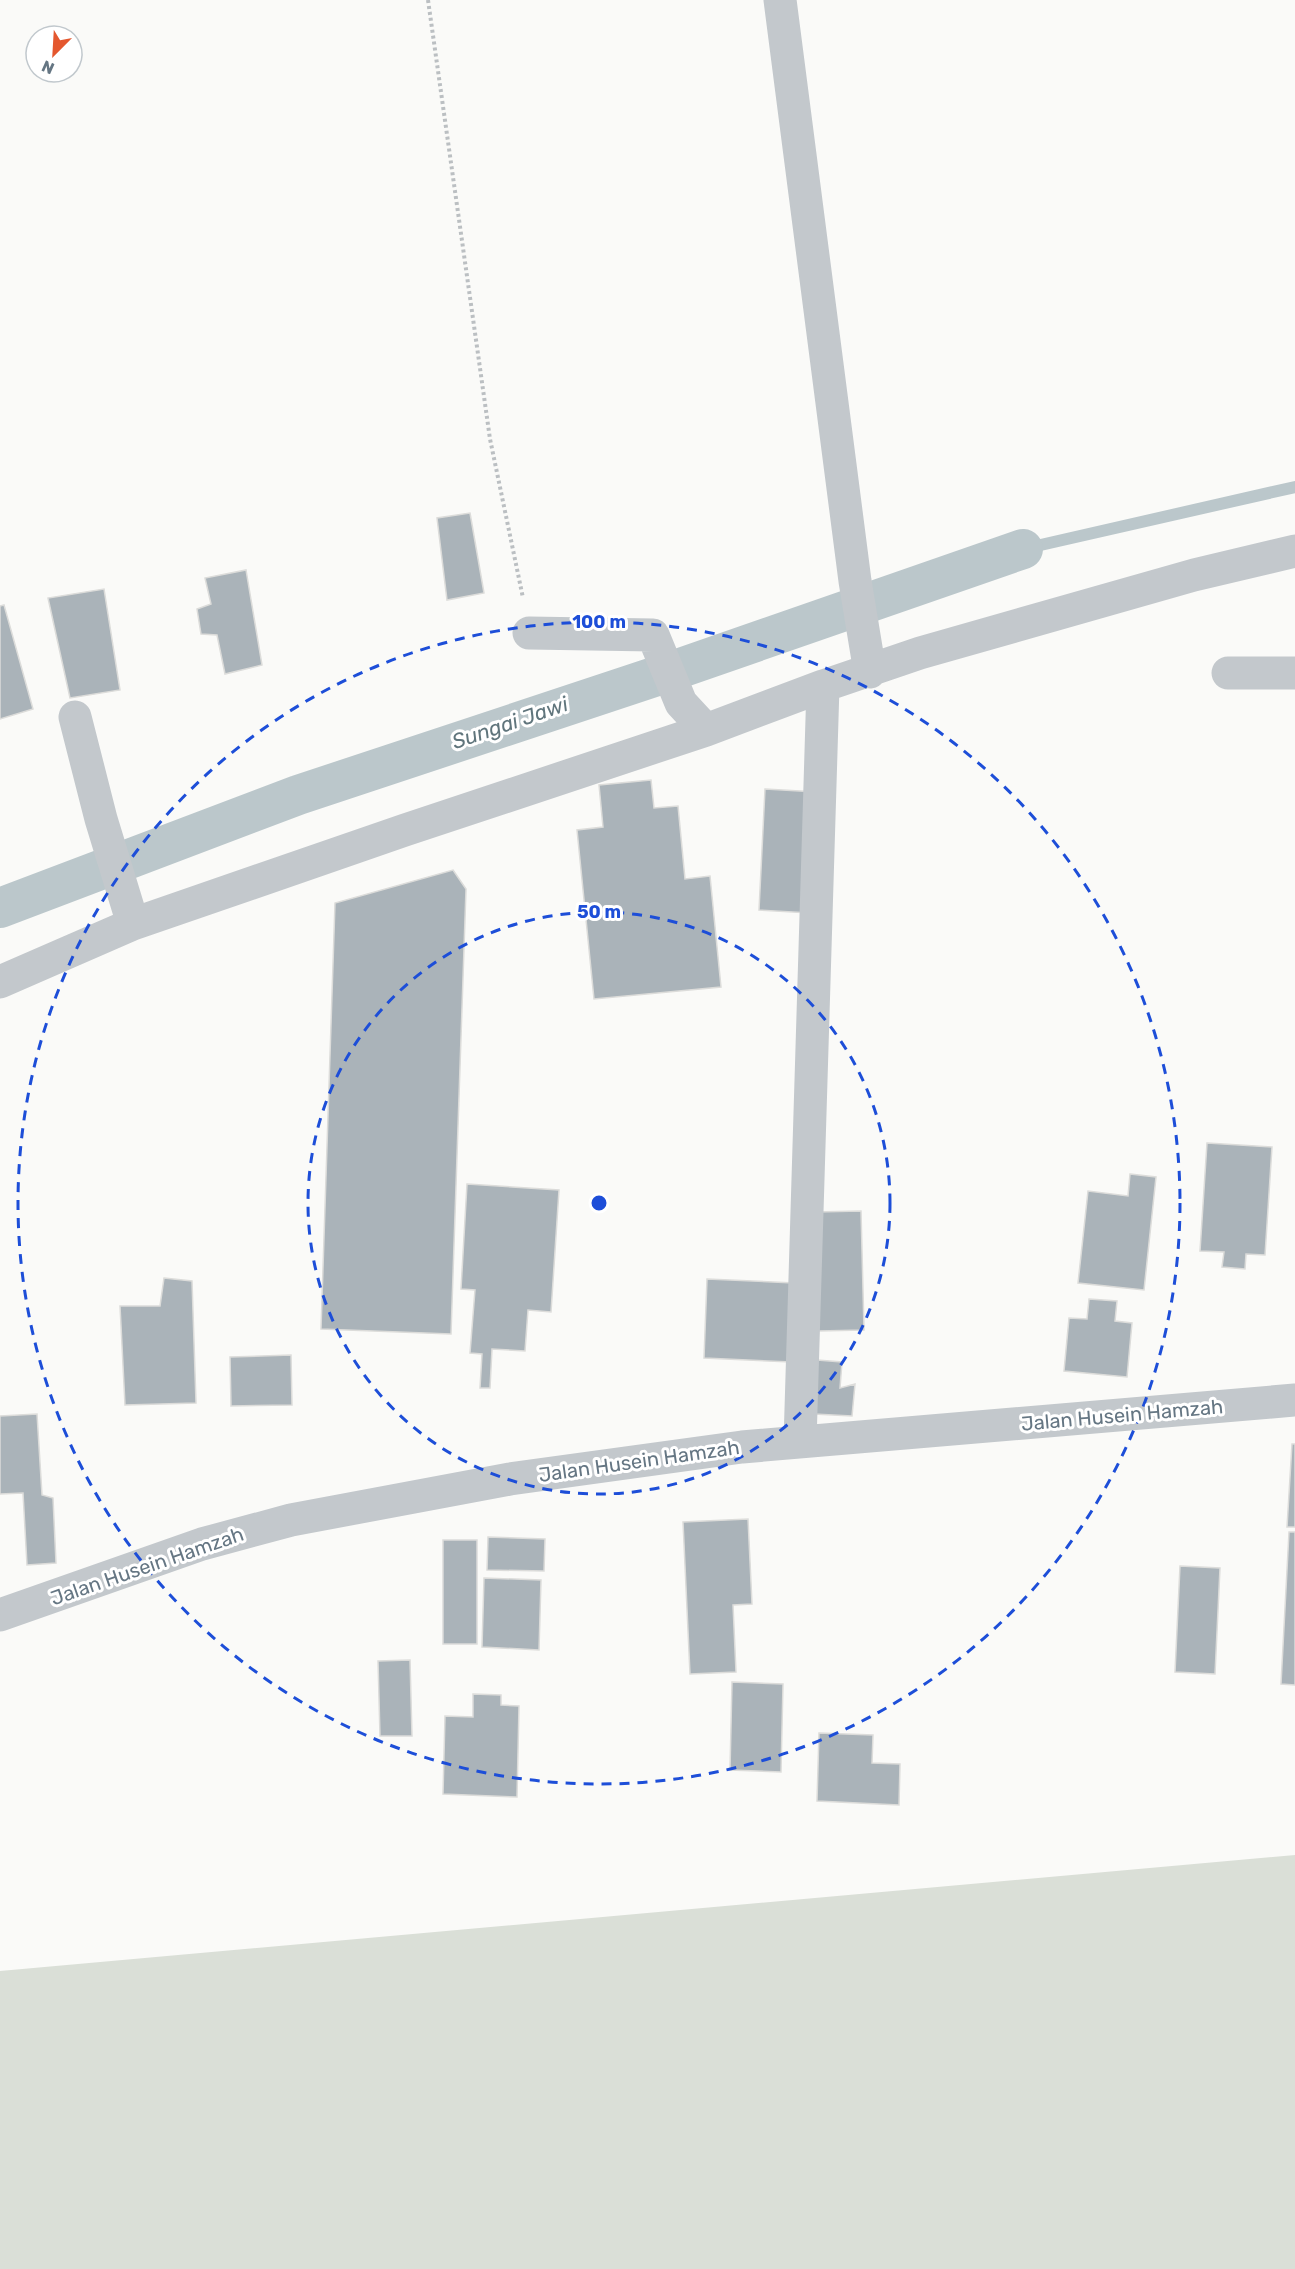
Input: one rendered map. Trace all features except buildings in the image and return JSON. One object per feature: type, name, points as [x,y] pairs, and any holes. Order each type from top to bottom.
[{"type":"street","points":[[780,0],[855,581],[869,663]]},
{"type":"street","points":[[0,982],[130,912],[405,830],[706,730],[823,686],[869,663],[920,653],[1171,581],[1295,551]]},
{"type":"street","points":[[529,633],[654,635],[681,703],[706,730]]},
{"type":"street","points":[[1228,673],[1295,673]]},
{"type":"street","points":[[800,1442],[823,686]]},
{"type":"street","points":[[75,717],[101,819],[130,912]]},
{"type":"street","name":"Jalan Husein Hamzah","points":[[0,1615],[201,1544],[291,1520],[510,1479],[742,1447],[1295,1400]]},
{"type":"path","points":[[428,0],[490,439],[516,557],[529,633]]},
{"type":"shaded area","points":[[1295,1855],[1295,2269],[0,2269],[0,1971]]},
{"type":"waterway","points":[[1023,549],[1295,487]]},
{"type":"waterway","name":"Sungai Jawi","points":[[0,908],[298,795],[669,672],[1023,549]]}]
